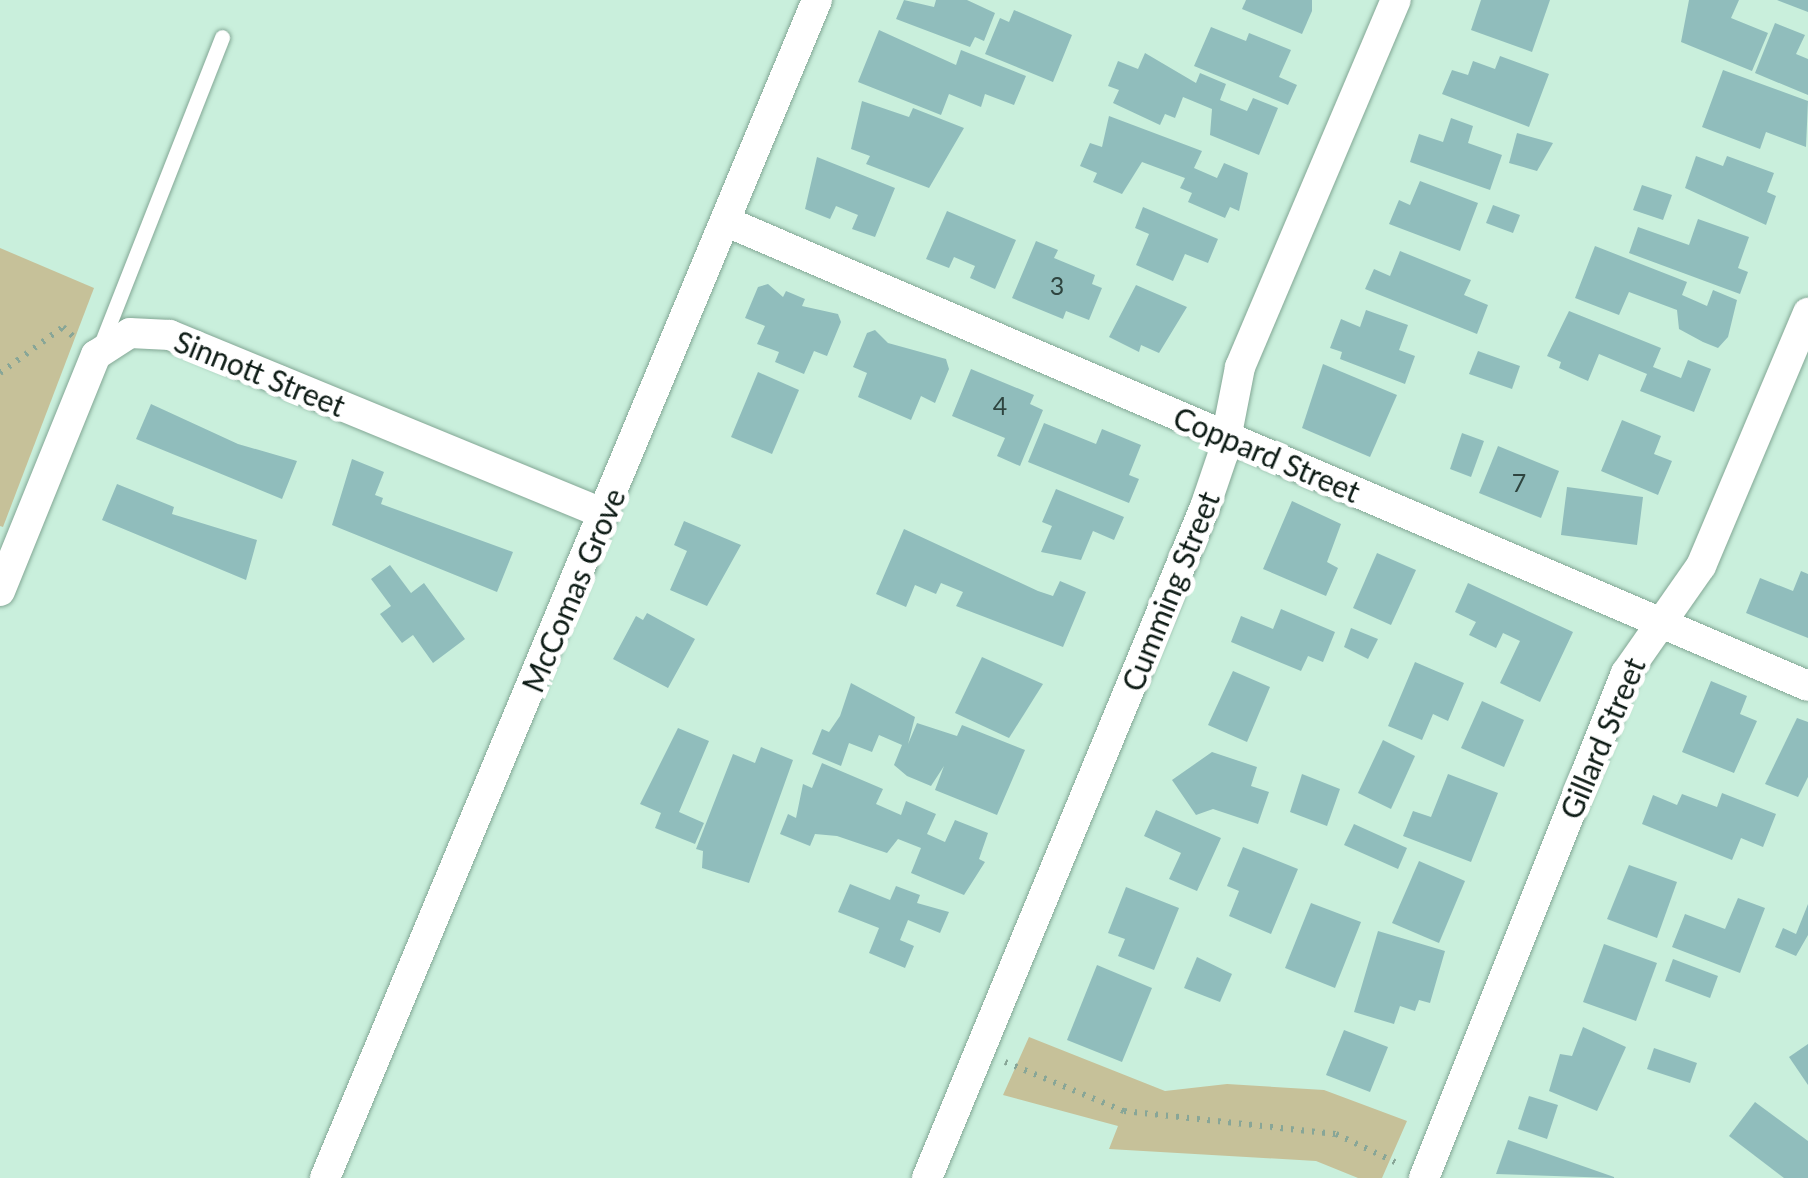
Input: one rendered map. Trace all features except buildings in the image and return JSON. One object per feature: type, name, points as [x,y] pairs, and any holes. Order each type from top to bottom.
[{"type":"street","name":"McComas Grove","points":[[325,1178],[818,0]]},
{"type":"street","name":"Cumming Street","points":[[927,1178],[1205,507],[1227,436],[1240,367],[1396,0]]},
{"type":"street","name":"Coppard Street","points":[[726,222],[1808,686]]},
{"type":"street","name":"Gillard Street","points":[[1424,1177],[1626,673],[1701,566],[1808,313]]},
{"type":"street","name":"Sinnott Street","points":[[96,355],[130,333],[170,334],[604,514]]},
{"type":"street","points":[[0,590],[96,355]]},
{"type":"lane","points":[[96,355],[222,37]]},
{"type":"path","points":[[0,373],[63,327],[96,355]]},
{"type":"path","points":[[981,1050],[1049,1085],[1124,1111],[1336,1134],[1424,1177]]},
{"type":"shaded area","points":[[0,248],[94,288],[3,527],[0,526]]},
{"type":"shaded area","points":[[1029,1037],[1165,1091],[1227,1084],[1324,1090],[1407,1121],[1382,1178],[1358,1178],[1316,1161],[1109,1149],[1118,1126],[1003,1095]]}]
